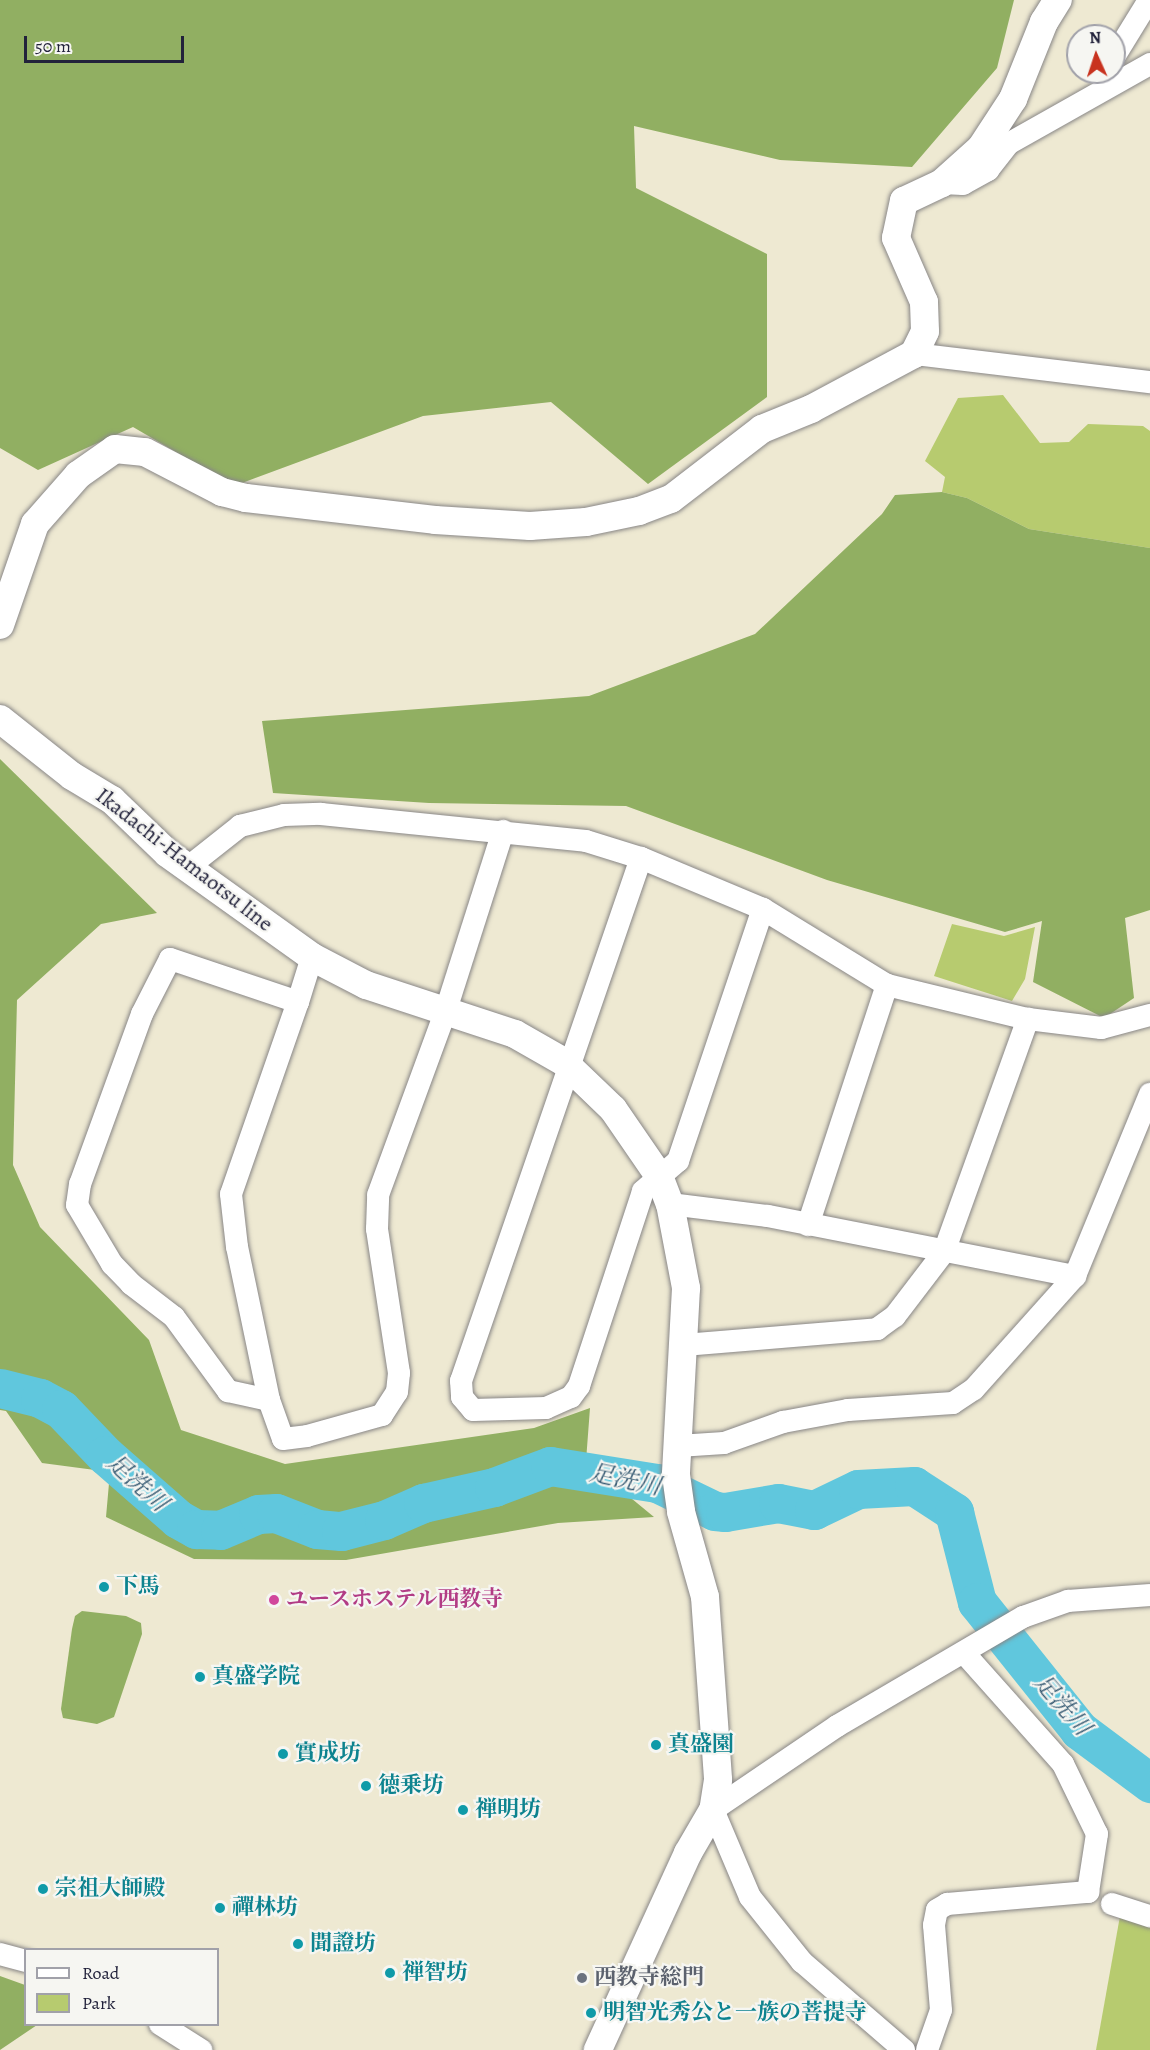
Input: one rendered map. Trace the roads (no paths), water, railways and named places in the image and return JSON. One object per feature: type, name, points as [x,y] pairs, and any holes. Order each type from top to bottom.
[{"type":"main road","points":[[0,625],[35,524],[78,475],[115,449],[145,452],[222,492],[246,498],[435,520],[530,526],[586,522],[639,511],[671,499],[762,429],[811,409],[914,354],[925,331],[924,302],[896,238],[898,218],[904,201],[942,183],[981,148],[1013,99],[1044,22],[1058,0]]},
{"type":"main road","name":"Ikadachi-Hamaotsu line","points":[[0,719],[72,776],[112,800],[187,868],[312,957],[366,985],[515,1034],[571,1068],[613,1109],[659,1176],[670,1204],[686,1288],[676,1475],[681,1512],[705,1597],[718,1780],[713,1810],[688,1853],[598,2050]]},
{"type":"street","points":[[1126,37],[1149,0]]},
{"type":"street","points":[[942,183],[963,184],[988,170],[1008,144],[1150,64]]},
{"type":"street","points":[[1090,96],[1098,84]]},
{"type":"street","points":[[914,354],[1150,382]]},
{"type":"street","points":[[187,868],[218,840],[264,817],[321,814],[586,841],[641,858],[763,909],[887,985],[1028,1019],[1101,1028],[1150,1015]]},
{"type":"street","points":[[312,957],[231,1194],[237,1247],[269,1400],[283,1439],[307,1436],[382,1415],[397,1392],[399,1373],[376,1206],[446,1010],[503,831]]},
{"type":"street","points":[[641,858],[571,1068],[461,1381],[462,1397],[473,1410],[546,1408],[571,1397],[579,1386],[643,1191],[678,1161],[763,909]]},
{"type":"street","points":[[269,1400],[228,1391],[174,1317],[131,1284],[112,1264],[77,1205],[80,1184],[142,1014],[170,959],[298,1002]]},
{"type":"street","points":[[808,1225],[887,985]]},
{"type":"street","points":[[684,1345],[877,1329],[896,1316],[944,1252],[1028,1019]]},
{"type":"street","points":[[678,1446],[724,1443],[783,1422],[839,1412],[953,1403],[974,1389],[1075,1276],[1150,1094]]},
{"type":"street","points":[[670,1204],[808,1225],[1075,1276]]},
{"type":"street","points":[[904,2050],[802,1962],[758,1906],[713,1810],[837,1726],[1023,1617],[1068,1601],[1150,1595]]},
{"type":"street","points":[[927,2050],[941,2010],[934,1925],[937,1910],[947,1904],[1088,1892],[1097,1834],[1063,1764],[964,1653]]},
{"type":"street","points":[[1112,1904],[1150,1916]]},
{"type":"street","points":[[0,1954],[24,1960]]},
{"type":"street","points":[[162,2026],[201,2050]]},
{"type":"waterway","name":"足洗川","points":[[0,1388],[40,1398],[61,1409],[105,1455],[178,1519],[196,1529],[220,1530],[258,1514],[276,1513],[317,1529],[341,1531],[384,1520],[423,1503],[494,1487],[550,1466],[657,1483],[715,1511],[725,1512],[778,1503],[814,1510],[858,1489],[914,1486],[954,1512],[977,1602],[1079,1730],[1150,1783]]},
{"type":"place","name":"下馬","points":[[104,1587]]},
{"type":"place","name":"ユースホステル西教寺","points":[[274,1600]]},
{"type":"place","name":"真盛学院","points":[[200,1677]]},
{"type":"place","name":"真盛園","points":[[656,1745]]},
{"type":"place","name":"實成坊","points":[[283,1754]]},
{"type":"place","name":"徳乗坊","points":[[366,1786]]},
{"type":"place","name":"禅明坊","points":[[463,1810]]},
{"type":"place","name":"宗祖大師殿","points":[[43,1889]]},
{"type":"place","name":"禪林坊","points":[[220,1908]]},
{"type":"place","name":"聞證坊","points":[[298,1944]]},
{"type":"place","name":"禅智坊","points":[[390,1973]]},
{"type":"place","name":"西教寺総門","points":[[582,1978]]},
{"type":"place","name":"明智光秀公と一族の菩提寺","points":[[591,2013]]}]
